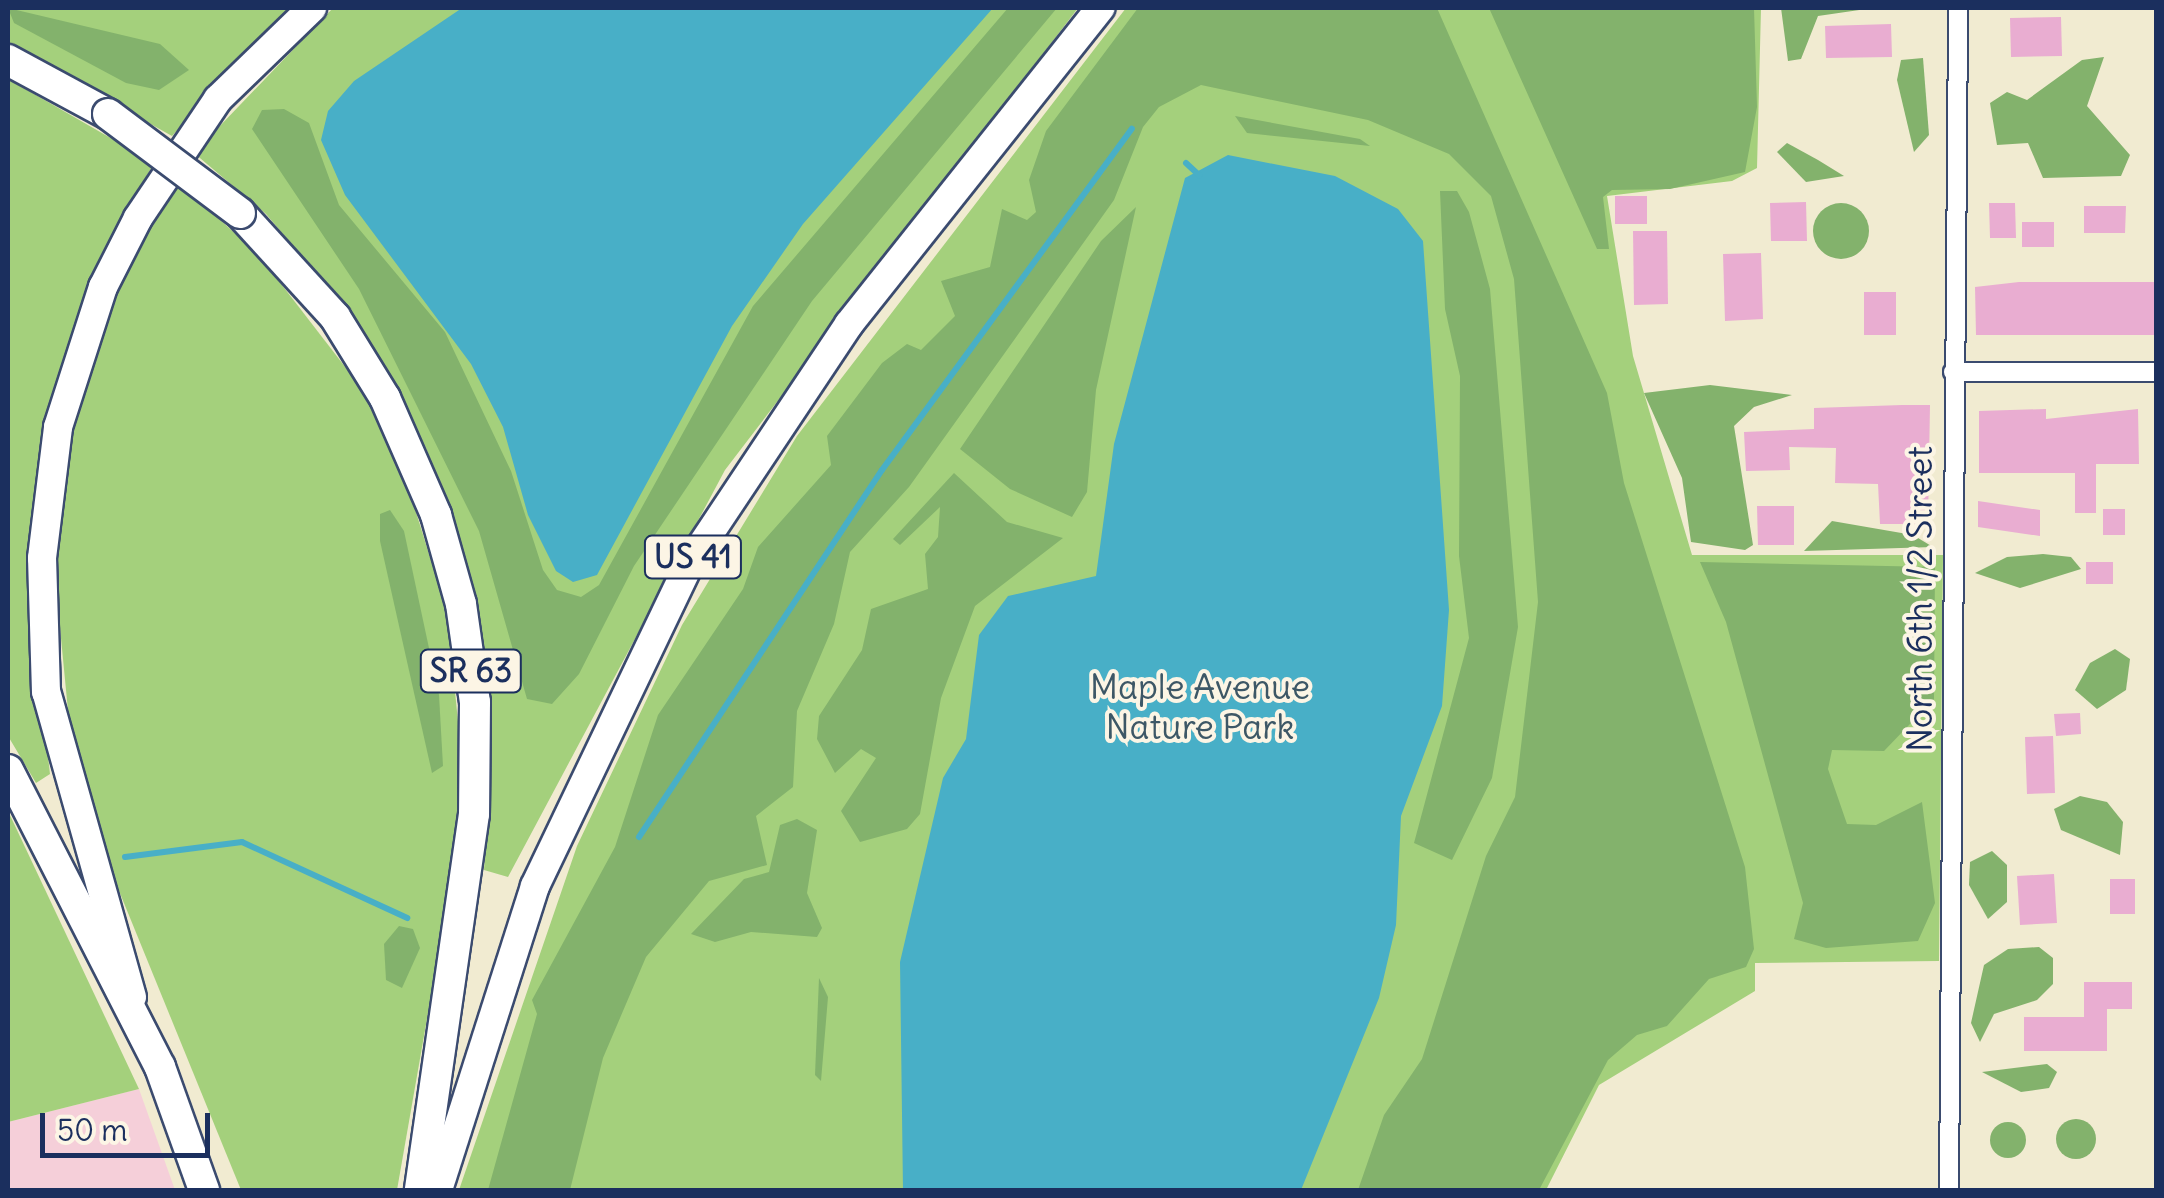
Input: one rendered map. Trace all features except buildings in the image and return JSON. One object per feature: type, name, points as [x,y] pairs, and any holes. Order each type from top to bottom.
[{"type":"highway","name":"SR 63","points":[[8,60],[108,114],[240,214],[334,317],[385,398],[436,515],[461,604],[474,702],[474,814],[420,1190]]},
{"type":"highway","points":[[8,770],[137,1020],[204,1190]]},
{"type":"main road","points":[[137,1020],[46,692],[42,558],[58,426],[103,287],[138,218],[218,99],[312,8]]},
{"type":"main road","name":"US 41","points":[[438,1190],[535,886],[618,697],[689,564],[849,324],[1100,8]]},
{"type":"street","name":"North 6th 1/2 Street","points":[[1949,1190],[1958,8]]},
{"type":"street","points":[[1953,372],[2156,372]]},
{"type":"shaded area","points":[[139,1089],[175,1190],[8,1190],[8,1122]]},
{"type":"green space","points":[[8,8],[289,8],[172,136],[8,44]]},
{"type":"green space","points":[[8,8],[160,44],[189,70],[159,90],[126,83],[14,23]]},
{"type":"green space","points":[[333,8],[1078,8],[725,470],[508,877],[484,870],[488,803],[451,517],[426,448],[347,310],[266,214],[194,153]]},
{"type":"green space","points":[[1008,8],[1057,8],[812,301],[634,566],[579,674],[552,704],[527,699],[479,531],[359,289],[252,129],[262,110],[284,109],[309,123],[339,205],[445,332],[511,471],[543,570],[557,590],[581,597],[599,585],[753,306]]},
{"type":"green space","name":"Maple Avenue Nature Park","points":[[1126,8],[1761,8],[1757,168],[1732,181],[1607,196],[1633,356],[1692,555],[1943,555],[1939,961],[1755,963],[1755,991],[1599,1085],[1546,1190],[459,1190],[577,846],[682,625],[797,436]]},
{"type":"green space","points":[[1138,8],[1437,8],[1607,393],[1624,483],[1745,867],[1754,949],[1746,967],[1709,979],[1667,1026],[1637,1035],[1608,1060],[1539,1190],[1358,1190],[1384,1115],[1422,1059],[1486,856],[1515,797],[1538,602],[1514,279],[1491,196],[1449,154],[1368,120],[1201,85],[1159,107],[1143,127],[1114,200],[909,487],[850,552],[834,624],[797,711],[793,787],[756,816],[767,865],[709,881],[646,957],[603,1058],[570,1190],[488,1190],[537,1014],[532,1000],[615,847],[658,715],[743,589],[758,547],[831,465],[827,436],[882,363],[907,344],[921,350],[955,316],[941,281],[990,267],[1002,209],[1027,220],[1036,212],[1029,180],[1046,131]]},
{"type":"green space","points":[[1489,8],[1754,8],[1757,107],[1745,172],[1670,189],[1612,190],[1603,197],[1609,249],[1597,249]]},
{"type":"green space","points":[[1781,8],[1873,8],[1818,16],[1801,59],[1788,61]]},
{"type":"green space","points":[[2104,57],[2087,106],[2130,155],[2121,176],[2043,178],[2028,143],[1997,145],[1990,103],[2007,92],[2027,100],[2082,60]]},
{"type":"green space","points":[[1923,58],[1929,135],[1914,152],[1897,80],[1901,60]]},
{"type":"green space","points":[[8,79],[154,163],[96,267],[43,426],[26,566],[50,774],[36,783],[8,736]]},
{"type":"green space","points":[[1235,116],[1360,139],[1370,146],[1247,133]]},
{"type":"green space","points":[[1787,143],[1844,176],[1806,182],[1777,152]]},
{"type":"green space","points":[[176,180],[258,254],[366,394],[402,467],[447,612],[463,771],[455,859],[397,1190],[241,1190],[95,832],[72,752],[54,566],[71,424],[106,310]]},
{"type":"green space","points":[[1440,191],[1457,191],[1469,212],[1490,289],[1518,627],[1492,778],[1452,860],[1414,843],[1469,638],[1459,556],[1460,376],[1445,309]]},
{"type":"green space","points":[[1841,203],[1861,211],[1869,231],[1861,251],[1841,259],[1821,251],[1813,231],[1821,211]]},
{"type":"green space","points":[[1136,207],[1096,390],[1087,492],[1072,517],[1010,489],[960,449],[1101,241]]},
{"type":"green space","points":[[1710,385],[1792,395],[1754,407],[1734,426],[1753,545],[1745,550],[1691,542],[1682,478],[1644,393]]},
{"type":"green space","points":[[954,473],[1007,522],[1063,538],[975,606],[941,698],[920,814],[907,829],[860,842],[841,811],[876,758],[861,749],[835,773],[817,739],[819,716],[862,650],[871,609],[928,589],[925,554],[938,537],[940,507],[900,545],[893,539]]},
{"type":"green space","points":[[390,510],[404,531],[439,695],[443,766],[432,773],[380,541],[380,514]]},
{"type":"green space","points":[[1832,521],[1913,535],[1933,547],[1804,551]]},
{"type":"green space","points":[[2007,557],[2071,557],[2081,569],[2020,588],[1975,573]]},
{"type":"green space","points":[[1700,562],[1935,567],[1934,699],[1884,751],[1832,750],[1828,769],[1847,824],[1876,825],[1922,802],[1935,903],[1918,941],[1826,948],[1794,939],[1803,903],[1726,622]]},
{"type":"green space","points":[[2115,649],[2130,659],[2126,690],[2097,709],[2075,690],[2090,663]]},
{"type":"green space","points":[[2080,796],[2107,802],[2123,822],[2120,855],[2061,830],[2054,809]]},
{"type":"green space","points":[[8,811],[139,1089],[8,1122]]},
{"type":"green space","points":[[797,819],[817,830],[807,893],[822,928],[817,937],[751,932],[715,942],[691,934],[744,879],[769,872],[780,825]]},
{"type":"green space","points":[[1992,851],[2007,865],[2007,902],[1988,919],[1969,885],[1970,862]]},
{"type":"green space","points":[[399,926],[413,929],[420,948],[402,988],[386,980],[384,944]]},
{"type":"green space","points":[[2039,947],[2053,958],[2053,984],[2037,1000],[1994,1014],[1980,1042],[1971,1023],[1984,965],[2008,949]]},
{"type":"green space","points":[[819,978],[828,997],[821,1081],[815,1075]]},
{"type":"green space","points":[[2047,1064],[2057,1072],[2049,1088],[2021,1092],[1982,1072]]},
{"type":"green space","points":[[2076,1119],[2090,1125],[2096,1139],[2090,1153],[2076,1159],[2062,1153],[2056,1139],[2062,1125]]},
{"type":"green space","points":[[2008,1122],[2021,1127],[2026,1140],[2021,1153],[2008,1158],[1995,1153],[1990,1140],[1995,1127]]},
{"type":"water","points":[[462,8],[993,8],[803,224],[732,326],[597,575],[573,582],[556,571],[528,515],[503,427],[471,364],[345,195],[321,140],[328,111],[354,81]]},
{"type":"water","points":[[1228,155],[1335,176],[1398,209],[1423,241],[1449,610],[1442,706],[1401,816],[1396,925],[1379,998],[1301,1190],[903,1190],[900,962],[943,778],[966,739],[979,635],[1008,596],[1096,576],[1114,444],[1185,178]]},
{"type":"waterway","points":[[639,837],[882,470],[1132,129]]},
{"type":"waterway","points":[[1186,163],[1199,175]]},
{"type":"waterway","points":[[125,857],[242,842],[407,918]]}]
